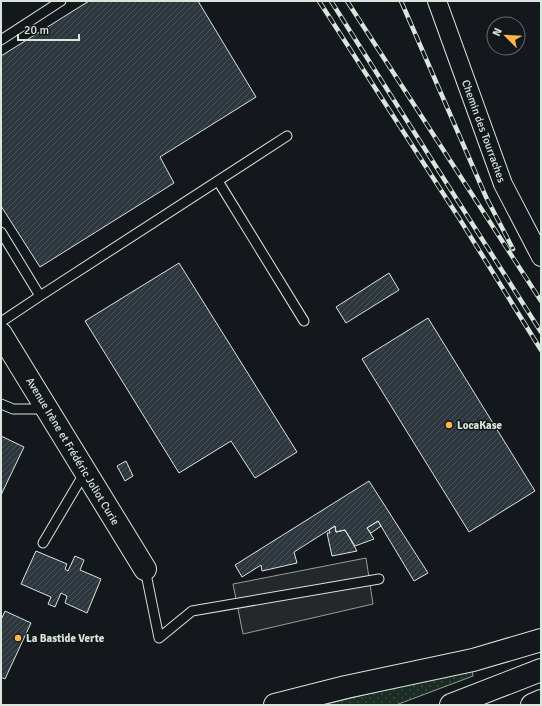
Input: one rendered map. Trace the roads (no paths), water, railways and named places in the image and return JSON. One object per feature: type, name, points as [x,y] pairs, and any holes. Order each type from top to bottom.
[{"type":"main road","name":"Avenue Irène et Frédéric Joliot Curie","points":[[1,334],[145,569]]},
{"type":"main road","points":[[275,705],[346,687],[473,660],[541,640]]},
{"type":"main road","points":[[451,705],[541,670]]},
{"type":"main road","points":[[532,705],[541,701]]},
{"type":"street","name":"Chemin des Tourraches","points":[[437,1],[503,184],[541,257]]},
{"type":"lane","points":[[1,40],[61,1]]},
{"type":"lane","points":[[1,322],[287,136]]},
{"type":"lane","points":[[218,181],[304,321]]},
{"type":"lane","points":[[1,232],[40,296]]},
{"type":"lane","points":[[1,404],[13,409],[48,409]]},
{"type":"lane","points":[[43,543],[85,471]]},
{"type":"lane","points":[[145,569],[159,638],[192,611],[378,579]]},
{"type":"railway","points":[[319,1],[459,218],[541,350]]},
{"type":"railway","points":[[331,1],[541,332]]},
{"type":"railway","points":[[347,1],[541,301]]},
{"type":"railway","points":[[401,1],[486,197],[513,249]]},
{"type":"place","name":"LocaKase","points":[[449,425]]},
{"type":"place","name":"La Bastide Verte","points":[[18,638]]}]
